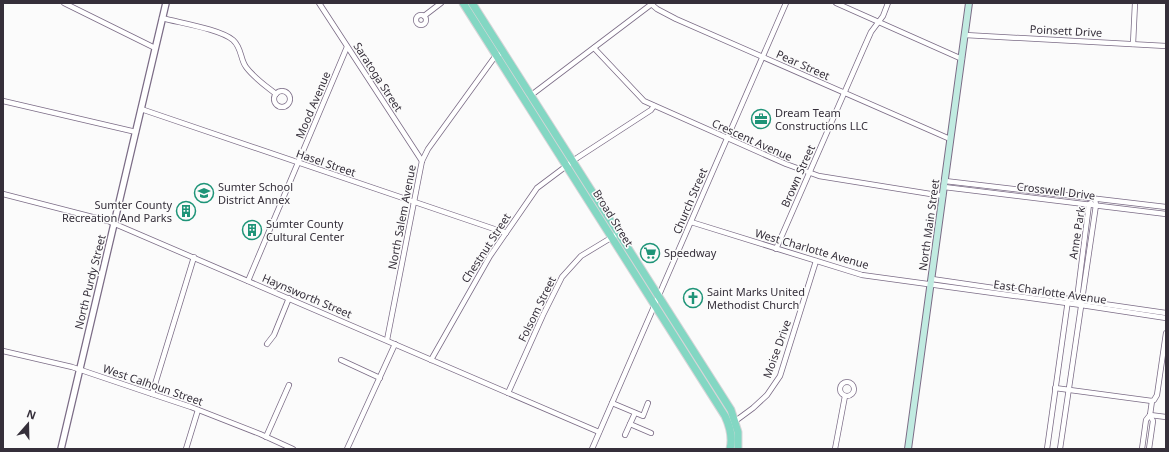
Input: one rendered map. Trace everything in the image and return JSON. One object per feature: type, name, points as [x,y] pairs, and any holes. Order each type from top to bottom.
[{"type":"main road","name":"Broad Street","points":[[463,3],[500,54],[570,163],[725,416],[729,426],[731,439],[730,449]]},
{"type":"main road","name":"Broad Street","points":[[472,3],[500,54]]},
{"type":"main road","name":"North Main Street","points":[[908,449],[969,3]]},
{"type":"main road","name":"Broad Street","points":[[615,235],[658,296],[731,410],[739,437],[738,449]]},
{"type":"street","points":[[64,3],[155,48]]},
{"type":"street","points":[[75,3],[76,9]]},
{"type":"street","name":"North Purdy Street","points":[[61,449],[166,3]]},
{"type":"street","name":"Saratoga Street","points":[[319,3],[422,161]]},
{"type":"street","points":[[424,16],[441,3]]},
{"type":"street","points":[[528,97],[651,3]]},
{"type":"street","name":"Pear Street","points":[[651,3],[657,9],[676,19],[950,139]]},
{"type":"street","name":"Church Street","points":[[592,449],[786,3]]},
{"type":"street","points":[[836,3],[962,59]]},
{"type":"street","name":"Brown Street","points":[[776,249],[871,32],[883,16],[888,3]]},
{"type":"street","points":[[1133,44],[1135,3]]},
{"type":"street","points":[[162,18],[207,29],[229,37],[238,46],[244,63],[249,70],[276,94]]},
{"type":"street","name":"Poinsett Drive","points":[[965,36],[1166,46]]},
{"type":"street","name":"Mood Avenue","points":[[248,281],[347,47]]},
{"type":"street","name":"Crescent Avenue","points":[[594,48],[644,101],[809,174],[832,179],[943,196]]},
{"type":"street","name":"North Salem Avenue","points":[[387,340],[422,161],[428,149],[483,72],[494,58],[500,54]]},
{"type":"street","points":[[3,101],[136,132]]},
{"type":"street","points":[[570,163],[651,110],[654,106]]},
{"type":"street","name":"Hasel Street","points":[[141,109],[506,233]]},
{"type":"street","name":"Chestnut Street","points":[[431,360],[480,272],[537,188],[570,163]]},
{"type":"street","name":"Crosswell Drive","points":[[945,184],[1095,199],[1166,208]]},
{"type":"street","name":"Crosswell Drive","points":[[945,184],[1166,214]]},
{"type":"street","name":"Haynsworth Street","points":[[3,194],[72,210],[114,223],[599,432]]},
{"type":"street","name":"Anne Park","points":[[1060,449],[1080,301],[1089,204],[1095,199]]},
{"type":"street","name":"Anne Park","points":[[1080,301],[1096,205],[1095,199]]},
{"type":"street","name":"West Charlotte Avenue","points":[[691,222],[862,275],[931,282]]},
{"type":"street","name":"Folsom Street","points":[[508,393],[543,314],[562,277],[581,256],[615,235]]},
{"type":"street","points":[[152,394],[194,257]]},
{"type":"street","name":"Moise Drive","points":[[729,426],[753,408],[767,395],[780,376],[816,261]]},
{"type":"street","name":"East Charlotte Avenue","points":[[931,282],[1166,312]]},
{"type":"street","points":[[267,344],[274,335],[289,298]]},
{"type":"street","points":[[1047,449],[1068,300]]},
{"type":"street","name":"East Charlotte Avenue","points":[[1080,301],[1166,318]]},
{"type":"street","points":[[1142,449],[1146,420],[1150,415],[1152,401],[1157,395],[1166,333]]},
{"type":"street","points":[[347,449],[395,344]]},
{"type":"street","name":"West Calhoun Street","points":[[3,350],[79,369],[198,410],[293,449]]},
{"type":"street","points":[[341,360],[380,378]]},
{"type":"street","points":[[266,437],[289,385]]},
{"type":"street","points":[[1055,388],[1152,401]]},
{"type":"street","points":[[835,449],[845,396]]},
{"type":"street","points":[[612,403],[643,416],[648,403]]},
{"type":"street","points":[[186,449],[198,410]]},
{"type":"street","points":[[625,436],[635,413]]},
{"type":"street","points":[[1150,415],[1166,417]]},
{"type":"street","points":[[1150,415],[1153,421],[1150,449]]},
{"type":"street","points":[[630,424],[651,433]]},
{"type":"place","name":"Dream Team Constructions LLC","points":[[761,119]]},
{"type":"place","name":"Sumter School District Annex","points":[[204,193]]},
{"type":"place","name":"Sumter County Recreation And Parks","points":[[186,211]]},
{"type":"place","name":"Sumter County Cultural Center","points":[[252,230]]},
{"type":"place","name":"Speedway","points":[[650,253]]},
{"type":"place","name":"Saint Marks United Methodist Church","points":[[693,298]]}]
